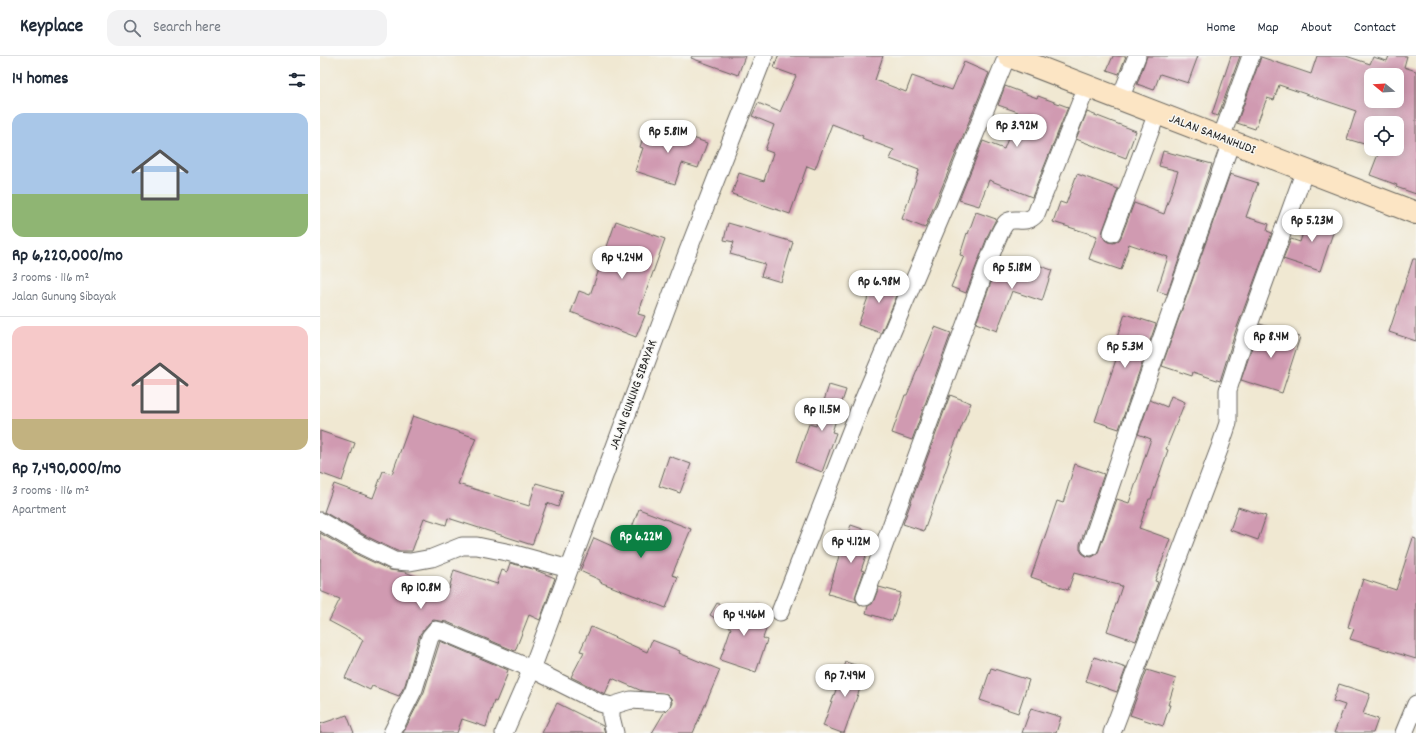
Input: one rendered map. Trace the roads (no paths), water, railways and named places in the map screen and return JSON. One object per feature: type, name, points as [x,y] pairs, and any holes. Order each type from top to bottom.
[{"type":"street","name":"JALAN GUNUNG SIBAYAK","points":[[504,733],[532,670],[686,256],[764,56]]},
{"type":"street","points":[[780,612],[861,405],[1008,56]]},
{"type":"street","name":"JALAN SAMANHUDI","points":[[1008,56],[1416,213]]},
{"type":"street","points":[[1120,99],[1137,56]]},
{"type":"street","points":[[1090,547],[1226,140],[1251,56]]},
{"type":"street","points":[[865,597],[999,237],[1006,223],[1011,220],[1025,221],[1033,218],[1036,214],[1087,86]]},
{"type":"street","points":[[1112,233],[1157,113]]},
{"type":"street","points":[[1112,733],[1224,435],[1228,423],[1228,390],[1246,333],[1305,170]]},
{"type":"street","points":[[320,521],[363,546],[394,560],[410,562],[432,558],[462,546],[477,546],[511,553],[569,570]]},
{"type":"street","points":[[392,733],[414,689],[430,637],[436,630],[444,632],[532,670],[600,703],[611,706],[631,700],[662,702]]},
{"type":"street","points":[[1404,733],[1416,704]]},
{"type":"street","points":[[611,706],[611,717],[615,733]]}]
